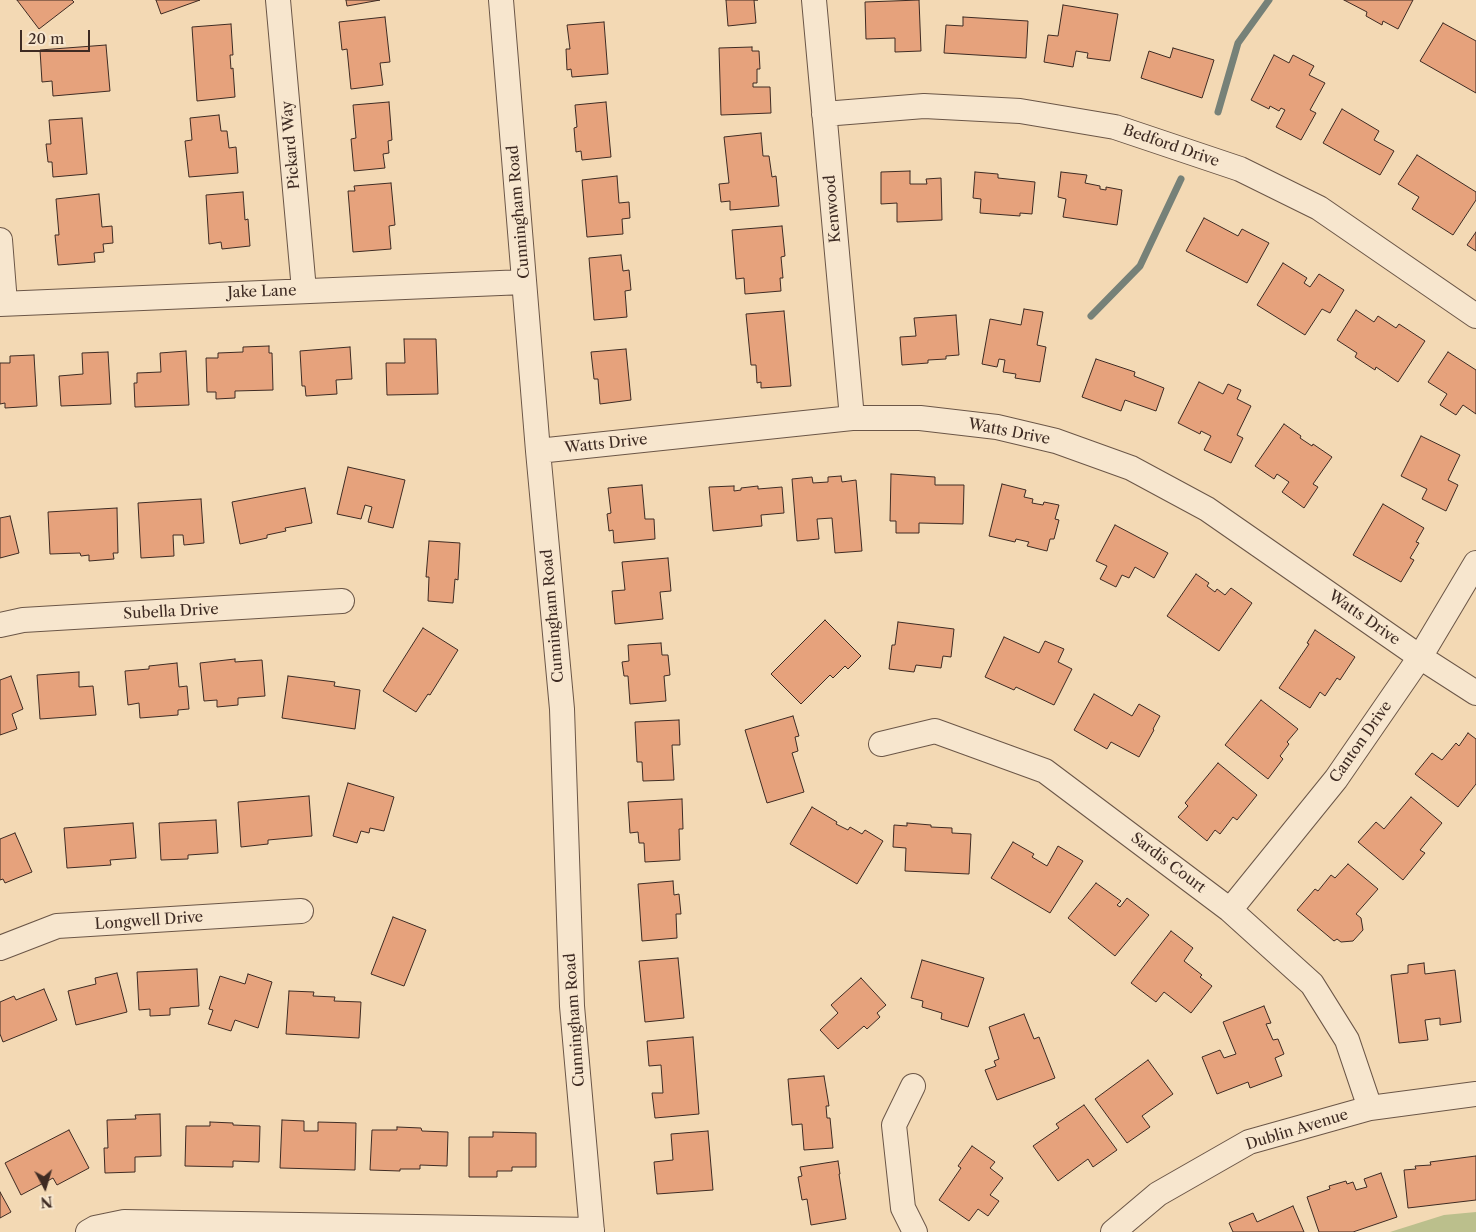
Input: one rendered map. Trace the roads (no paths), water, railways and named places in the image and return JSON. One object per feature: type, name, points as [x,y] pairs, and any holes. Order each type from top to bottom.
[{"type":"street","name":"Pickard Way","points":[[278,0],[304,290]]},
{"type":"street","name":"Cunningham Road","points":[[501,0],[538,451],[562,709],[572,1006],[592,1231]]},
{"type":"street","name":"Kenwood","points":[[814,0],[852,418]]},
{"type":"street","name":"Bedford Drive","points":[[824,114],[924,106],[1020,111],[1115,127],[1240,169],[1319,208],[1476,316]]},
{"type":"street","points":[[0,240],[3,303]]},
{"type":"street","name":"Jake Lane","points":[[3,303],[524,282]]},
{"type":"street","name":"Watts Drive","points":[[538,451],[852,418],[920,418],[997,427],[1056,441],[1131,468],[1207,509],[1420,657],[1476,693]]},
{"type":"street","name":"Canton Drive","points":[[1230,910],[1336,779],[1420,657],[1476,563]]},
{"type":"street","name":"Subella Drive","points":[[0,625],[23,620],[342,601]]},
{"type":"street","name":"Sardis Court","points":[[882,744],[935,731],[1045,771],[1230,910],[1312,984],[1347,1040],[1370,1108]]},
{"type":"street","name":"Longwell Drive","points":[[0,948],[56,926],[302,911]]},
{"type":"street","points":[[914,1086],[894,1125],[903,1208],[915,1232]]},
{"type":"street","name":"Dublin Avenue","points":[[1113,1232],[1158,1194],[1249,1142],[1370,1108],[1476,1094]]},
{"type":"street","points":[[88,1232],[95,1228],[124,1222],[592,1231]]},
{"type":"waterway","points":[[1218,112],[1238,43],[1269,0]]},
{"type":"waterway","points":[[1091,316],[1140,266],[1181,179]]}]
